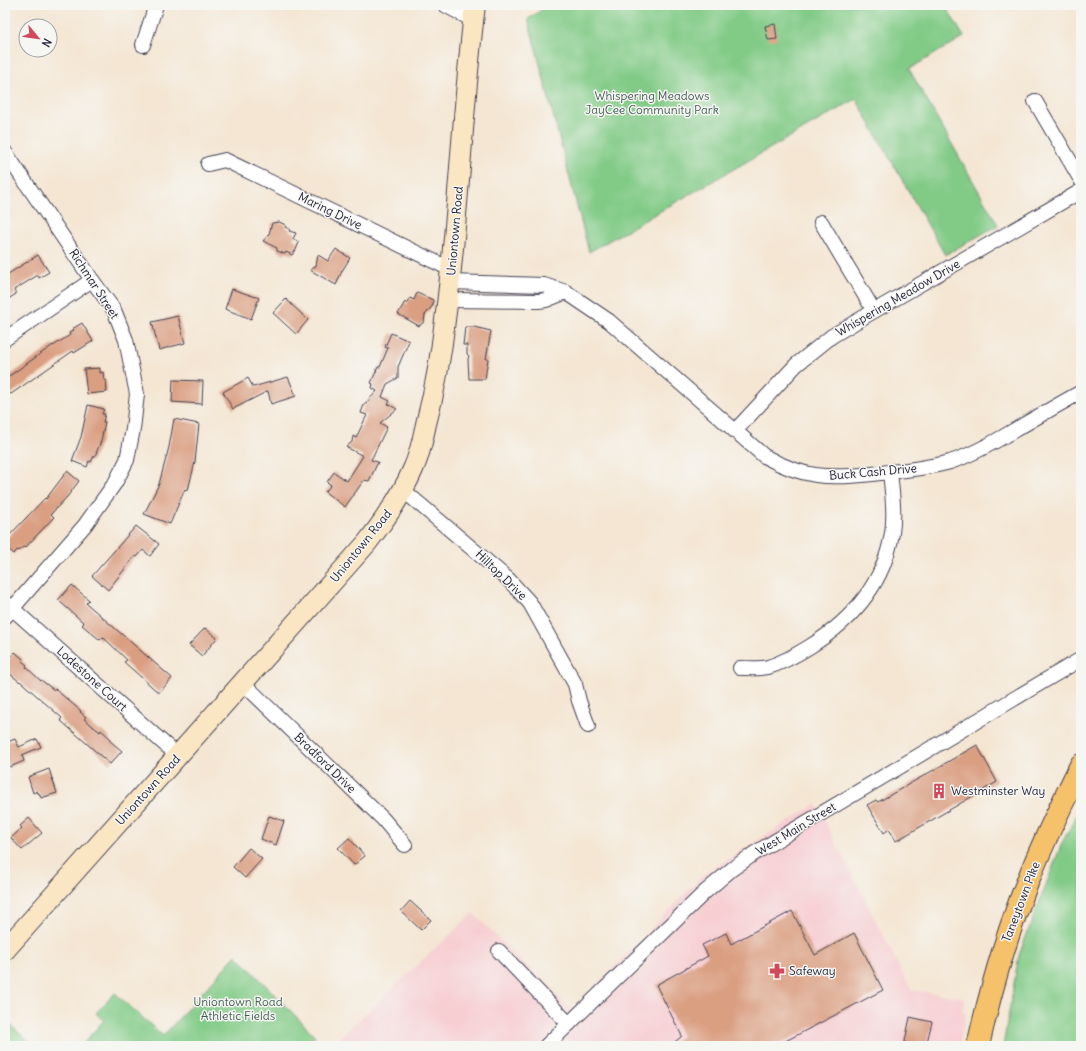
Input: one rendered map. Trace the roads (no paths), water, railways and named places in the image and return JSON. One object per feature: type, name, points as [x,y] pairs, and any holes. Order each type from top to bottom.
[{"type":"highway","name":"Taneytown Pike","points":[[978,1046],[992,988],[1007,938],[1032,871],[1081,765]]},
{"type":"main road","name":"Uniontown Road","points":[[5,950],[366,544],[392,509],[403,490],[414,466],[427,420],[442,348],[450,284],[474,13]]},
{"type":"street","points":[[144,45],[156,5]]},
{"type":"street","points":[[445,5],[474,13]]},
{"type":"street","points":[[1035,101],[1081,180]]},
{"type":"street","name":"Richmar Street","points":[[7,159],[114,310],[126,340],[137,394],[133,429],[127,460],[115,483],[100,506],[7,609]]},
{"type":"street","name":"Maring Drive","points":[[208,164],[225,160],[450,284]]},
{"type":"street","name":"Whispering Meadow Drive","points":[[735,431],[796,366],[813,350],[832,336],[1081,191]]},
{"type":"street","points":[[821,222],[874,311]]},
{"type":"street","points":[[5,339],[92,280]]},
{"type":"street","name":"Buck Cash Drive","points":[[450,284],[538,301],[546,300],[566,292],[609,321],[764,456],[792,470],[810,475],[849,477],[931,467],[952,461],[986,446],[1081,392]]},
{"type":"street","points":[[740,668],[766,667],[777,664],[796,655],[832,632],[846,620],[859,605],[877,578],[884,562],[892,533],[893,515],[890,472]]},
{"type":"street","name":"Hilltop Drive","points":[[403,490],[508,579],[526,598],[575,684],[579,702],[588,726]]},
{"type":"street","name":"Lodestone Court","points":[[7,609],[178,756]]},
{"type":"street","name":"West Main Street","points":[[546,1046],[695,901],[732,869],[755,853],[1081,660]]},
{"type":"street","name":"Bradford Drive","points":[[243,683],[383,819],[405,845]]},
{"type":"street","points":[[499,951],[569,1024]]},
{"type":"place","name":"Westminster Way","points":[[939,791]]},
{"type":"place","name":"Safeway","points":[[777,971]]},
{"type":"park label","name":"Whispering Meadows JayCee Community Park","points":[[652,103]]},
{"type":"park label","name":"Uniontown Road Athletic Fields","points":[[238,1009]]}]
